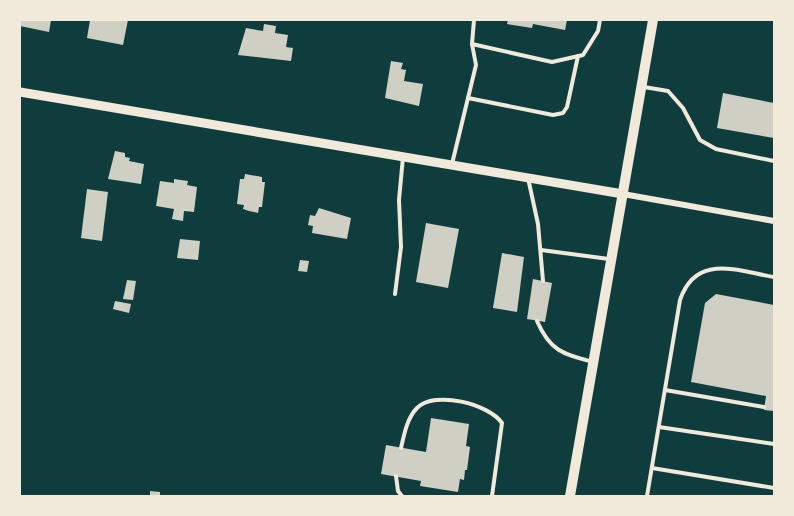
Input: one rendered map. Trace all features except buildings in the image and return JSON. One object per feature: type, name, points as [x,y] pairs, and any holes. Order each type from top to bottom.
[{"type":"main road","points":[[570,496],[653,20]]},
{"type":"street","points":[[20,92],[528,177],[774,221]]},
{"type":"lane","points":[[452,164],[476,65],[472,44],[474,20]]},
{"type":"lane","points":[[472,44],[552,62],[583,55],[593,39],[600,20]]},
{"type":"lane","points":[[468,98],[553,115],[563,113],[578,56]]},
{"type":"lane","points":[[642,86],[668,91],[683,108],[700,140],[716,149],[774,161]]},
{"type":"lane","points":[[395,294],[401,247],[399,200],[403,156]]},
{"type":"lane","points":[[528,177],[542,250],[543,281]]},
{"type":"lane","points":[[542,250],[612,260]]},
{"type":"lane","points":[[647,496],[680,300],[685,286],[694,275],[708,269],[724,268],[774,277]]},
{"type":"lane","points":[[537,321],[553,348],[594,362]]},
{"type":"lane","points":[[665,390],[764,407]]},
{"type":"lane","points":[[401,448],[405,428],[415,409],[427,401],[444,400],[479,406],[495,413],[502,423],[492,496]]},
{"type":"lane","points":[[659,427],[774,444]]},
{"type":"lane","points":[[652,468],[774,488]]},
{"type":"lane","points":[[396,476],[398,491],[402,496]]}]
